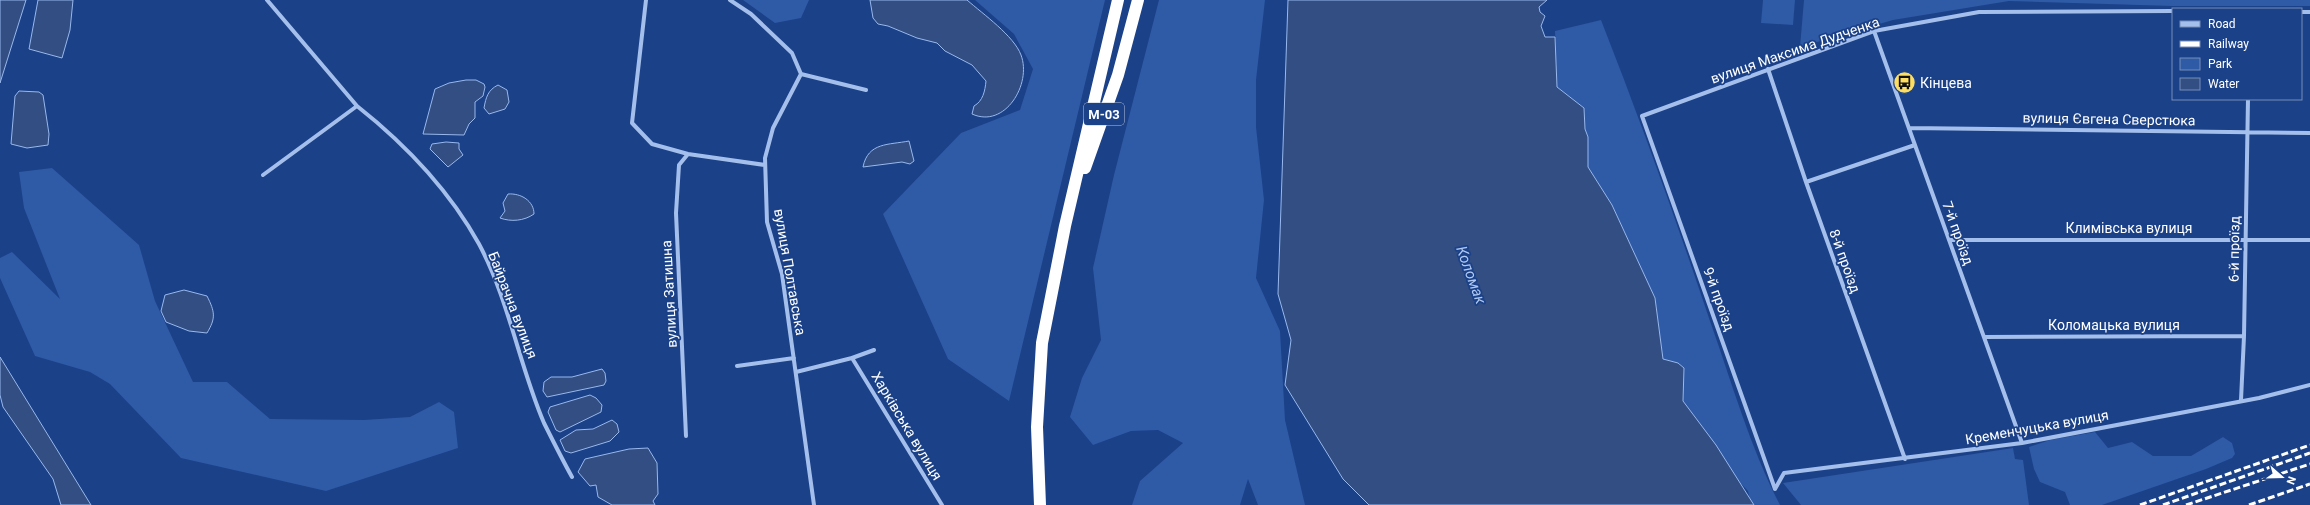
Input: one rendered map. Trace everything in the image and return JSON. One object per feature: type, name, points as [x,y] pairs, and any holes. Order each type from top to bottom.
[{"type":"highway","name":"М-03","points":[[1040,505],[1036,427],[1042,343],[1065,226],[1118,0]]},
{"type":"highway","name":"М-03","points":[[1065,226],[1118,75],[1138,0]]},
{"type":"street","name":"Байрачна вулиця","points":[[267,0],[357,106],[377,122],[440,184],[479,244],[498,289],[544,422],[572,477]]},
{"type":"street","points":[[646,0],[632,123],[652,144],[688,154],[766,165]]},
{"type":"street","points":[[730,0],[751,14],[792,53],[801,74],[866,90]]},
{"type":"street","name":"вулиця Максима Дудченка","points":[[1642,116],[1874,31],[1979,12],[2172,11]]},
{"type":"street","name":"7-й проїзд","points":[[1874,31],[2022,443]]},
{"type":"street","name":"8-й проїзд","points":[[1768,69],[1806,182],[1905,459]]},
{"type":"street","name":"вулиця Полтавська","points":[[801,74],[773,128],[765,158],[767,222],[782,274],[814,505]]},
{"type":"street","name":"6-й проїзд","points":[[2241,400],[2244,336],[2248,100]]},
{"type":"street","points":[[263,174],[357,106]]},
{"type":"street","name":"9-й проїзд","points":[[1642,116],[1775,489]]},
{"type":"street","name":"вулиця Євгена Сверстюка","points":[[1909,128],[2310,133]]},
{"type":"street","points":[[1806,182],[1914,144]]},
{"type":"street","name":"вулиця Затишна","points":[[686,436],[676,214],[679,165],[688,154]]},
{"type":"street","name":"Климівська вулиця","points":[[1949,240],[2310,240]]},
{"type":"street","name":"Коломацька вулиця","points":[[1984,337],[2244,336]]},
{"type":"street","name":"Харківська вулиця","points":[[796,372],[852,358],[874,350]]},
{"type":"street","points":[[737,366],[794,358]]},
{"type":"street","name":"Харківська вулиця","points":[[852,358],[942,505]]},
{"type":"street","name":"Кременчуцька вулиця","points":[[1775,489],[1784,473],[1905,459],[2022,443],[2241,400],[2259,398],[2310,385]]},
{"type":"green space","points":[[743,0],[809,0],[801,18],[775,23]]},
{"type":"green space","points":[[975,0],[1105,0],[1009,401],[948,359],[883,214],[961,133],[1020,110],[1033,69],[1014,34]]},
{"type":"green space","points":[[1159,0],[1265,0],[1256,80],[1256,127],[1264,200],[1256,278],[1280,331],[1285,420],[1305,505],[1258,505],[1248,479],[1240,505],[1132,505],[1140,481],[1183,443],[1158,430],[1131,431],[1093,445],[1070,417],[1082,378],[1101,340],[1093,268],[1114,175]]},
{"type":"green space","points":[[1763,0],[1795,0],[1793,25],[1761,23]]},
{"type":"green space","points":[[1804,0],[2310,0],[2310,6],[2172,6],[2009,1],[1893,20],[1800,47]]},
{"type":"green space","points":[[1601,20],[1630,95],[1684,245],[1750,438],[1780,505],[1751,505],[1748,491],[1726,468],[1704,429],[1683,401],[1684,368],[1678,363],[1663,359],[1655,298],[1612,205],[1588,167],[1588,137],[1585,129],[1584,108],[1557,87],[1555,31]]},
{"type":"green space","points":[[52,168],[139,245],[155,301],[193,382],[227,382],[270,419],[364,420],[410,417],[439,402],[454,412],[458,448],[326,491],[181,458],[110,384],[90,372],[35,356],[0,278],[0,258],[12,252],[60,299],[24,208],[19,172]]},
{"type":"green space","points":[[2095,432],[2108,448],[2132,442],[2153,456],[2191,456],[2223,437],[2232,443],[2235,454],[2232,458],[2206,469],[2102,505],[2070,505],[2065,492],[2040,482],[2034,469],[2029,447],[2050,440]]},
{"type":"green space","points":[[2013,448],[2015,459],[2023,460],[2029,505],[1801,505],[1783,483]]},
{"type":"water","points":[[0,0],[26,0],[0,83]]},
{"type":"water","points":[[38,0],[73,0],[70,30],[62,58],[29,49]]},
{"type":"water","points":[[870,0],[967,0],[1012,40],[1021,55],[1023,79],[1013,101],[1005,110],[995,115],[984,117],[972,114],[974,106],[980,101],[983,95],[986,81],[972,65],[945,51],[937,43],[917,38],[888,26],[878,24],[873,18]]},
{"type":"water","name":"Коломак","points":[[1288,0],[1547,0],[1539,7],[1540,12],[1545,16],[1541,26],[1545,37],[1555,37],[1557,87],[1584,108],[1585,129],[1588,137],[1588,167],[1612,205],[1655,298],[1663,359],[1678,363],[1684,368],[1683,401],[1716,445],[1754,505],[1369,505],[1343,479],[1285,385],[1291,340],[1278,294]]},
{"type":"water","points":[[476,80],[484,84],[485,87],[483,96],[475,102],[475,118],[469,124],[464,135],[423,134],[435,89],[449,83]]},
{"type":"water","points":[[498,85],[507,90],[509,102],[505,109],[489,114],[484,108],[486,100],[488,94]]},
{"type":"water","points":[[19,91],[39,92],[43,95],[49,134],[48,145],[27,148],[11,144],[15,96]]},
{"type":"water","points":[[909,141],[914,161],[910,164],[902,162],[863,167],[869,153],[874,149],[887,144]]},
{"type":"water","points":[[446,142],[459,143],[459,149],[463,155],[448,167],[430,149],[432,144]]},
{"type":"water","points":[[508,194],[522,196],[526,199],[532,205],[534,214],[517,220],[500,218],[505,211],[503,203]]},
{"type":"water","points":[[184,290],[207,296],[212,306],[213,319],[207,333],[189,331],[166,322],[161,311],[165,295]]},
{"type":"water","points":[[0,357],[91,505],[61,505],[53,479],[3,407],[0,395]]},
{"type":"water","points":[[602,369],[605,373],[606,381],[604,385],[547,397],[543,391],[544,382],[551,377],[572,377]]},
{"type":"water","points":[[590,395],[596,398],[602,405],[601,412],[560,432],[556,430],[548,412],[550,407]]},
{"type":"water","points":[[612,420],[617,424],[619,432],[610,441],[571,453],[565,451],[560,440],[576,430],[593,429]]},
{"type":"water","points":[[648,448],[657,463],[658,494],[653,501],[655,505],[612,505],[598,497],[596,485],[590,486],[578,472],[585,459],[629,449]]},
{"type":"railway","points":[[2140,505],[2310,445]]},
{"type":"railway","points":[[2163,505],[2310,453]]},
{"type":"railway","points":[[2186,505],[2310,464]]},
{"type":"railway","points":[[2249,505],[2310,484]]},
{"type":"place","name":"Кінцева","points":[[1904,83]]}]
